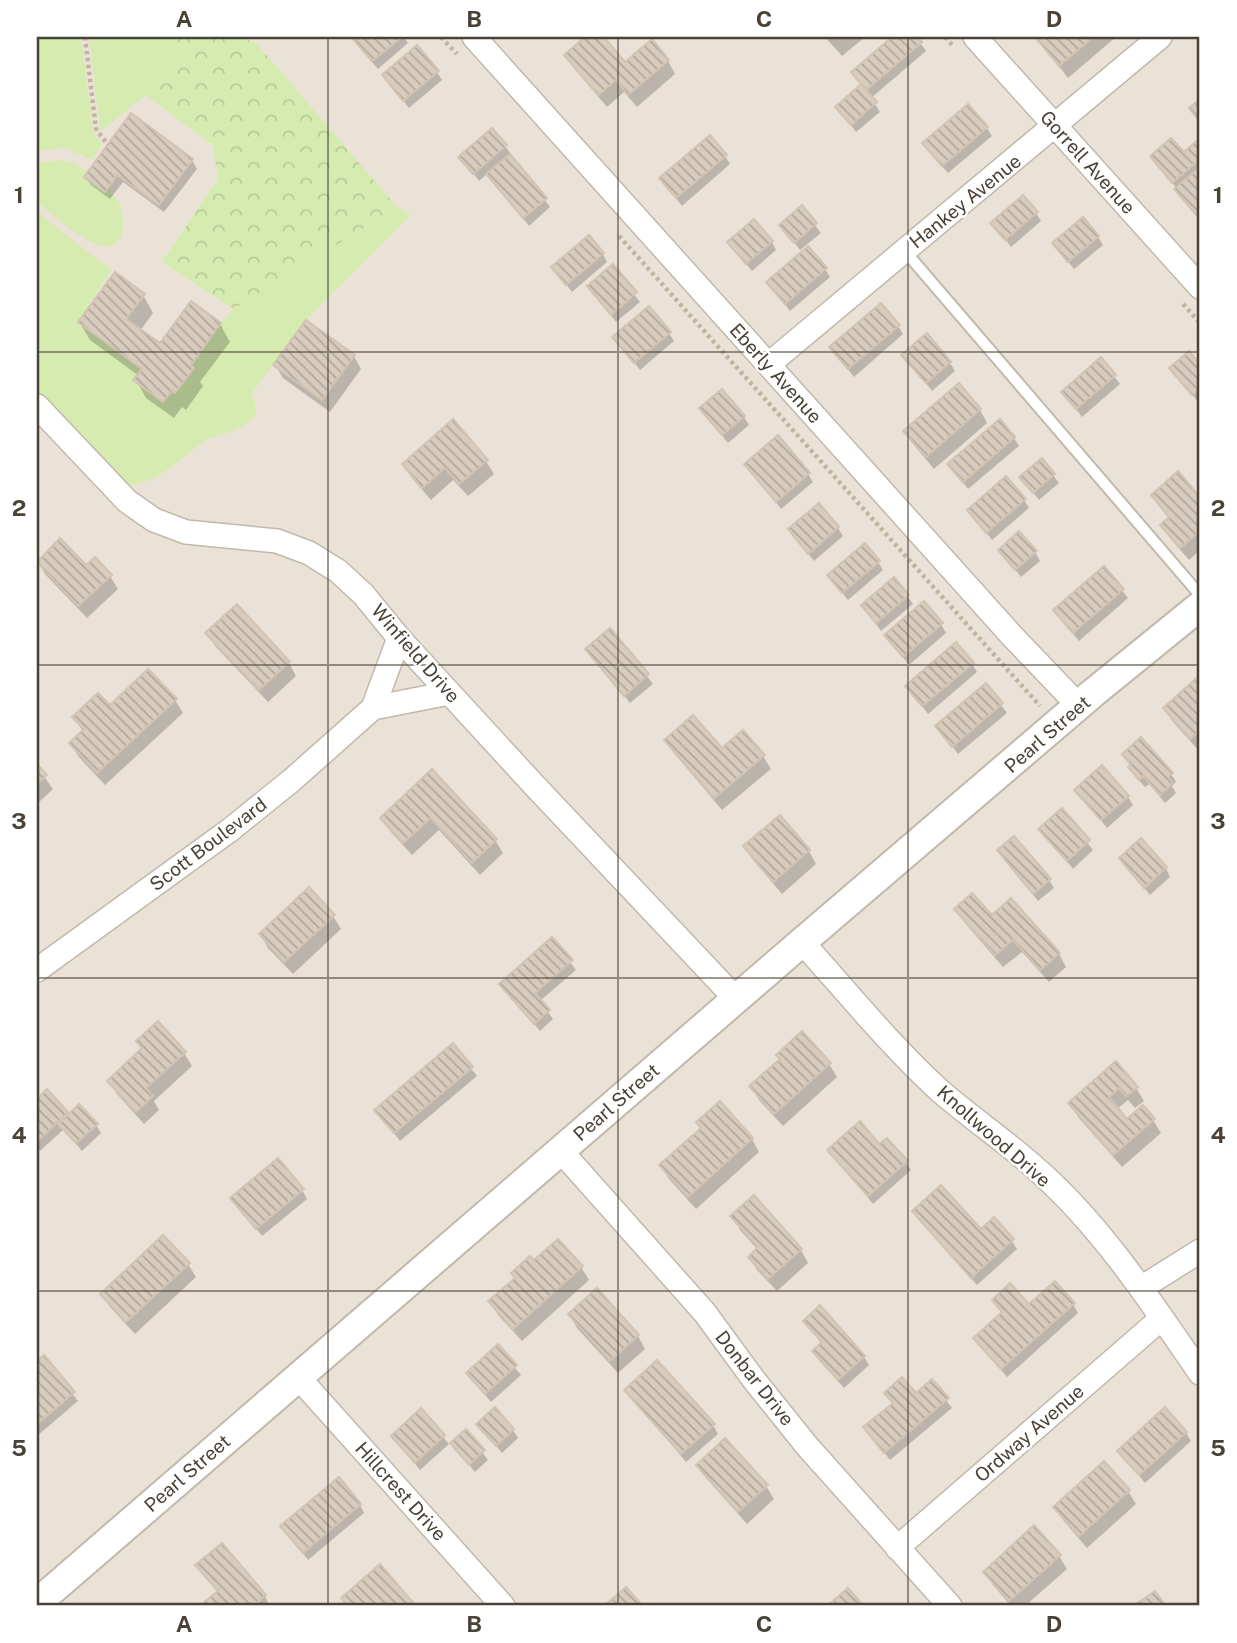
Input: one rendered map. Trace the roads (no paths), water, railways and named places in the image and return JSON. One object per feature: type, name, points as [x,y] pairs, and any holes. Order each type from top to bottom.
[{"type":"street","name":"Eberly Avenue","points":[[474,37],[1013,637],[1080,707]]},
{"type":"street","name":"Gorrell Avenue","points":[[975,37],[1200,287]]},
{"type":"street","name":"Hankey Avenue","points":[[769,364],[1160,37]]},
{"type":"street","name":"Winfield Drive","points":[[37,406],[127,501],[162,523],[186,532],[277,541],[309,553],[338,570],[736,999]]},
{"type":"street","name":"Pearl Street","points":[[37,1603],[802,942],[1058,726],[1093,693],[1200,606]]},
{"type":"street","name":"Scott Boulevard","points":[[37,970],[230,830],[292,780],[373,708],[399,638]]},
{"type":"street","name":"Scott Boulevard","points":[[373,708],[449,692]]},
{"type":"street","name":"Knollwood Drive","points":[[802,942],[904,1056],[931,1082],[1043,1174],[1099,1235],[1141,1288],[1200,1373]]},
{"type":"street","name":"Donbar Drive","points":[[561,1150],[705,1313],[807,1446],[950,1606]]},
{"type":"street","points":[[1141,1288],[1200,1251]]},
{"type":"street","name":"Ordway Avenue","points":[[897,1548],[1162,1318]]},
{"type":"street","name":"Hillcrest Drive","points":[[299,1377],[503,1606]]},
{"type":"lane","points":[[904,250],[1200,596]]}]
